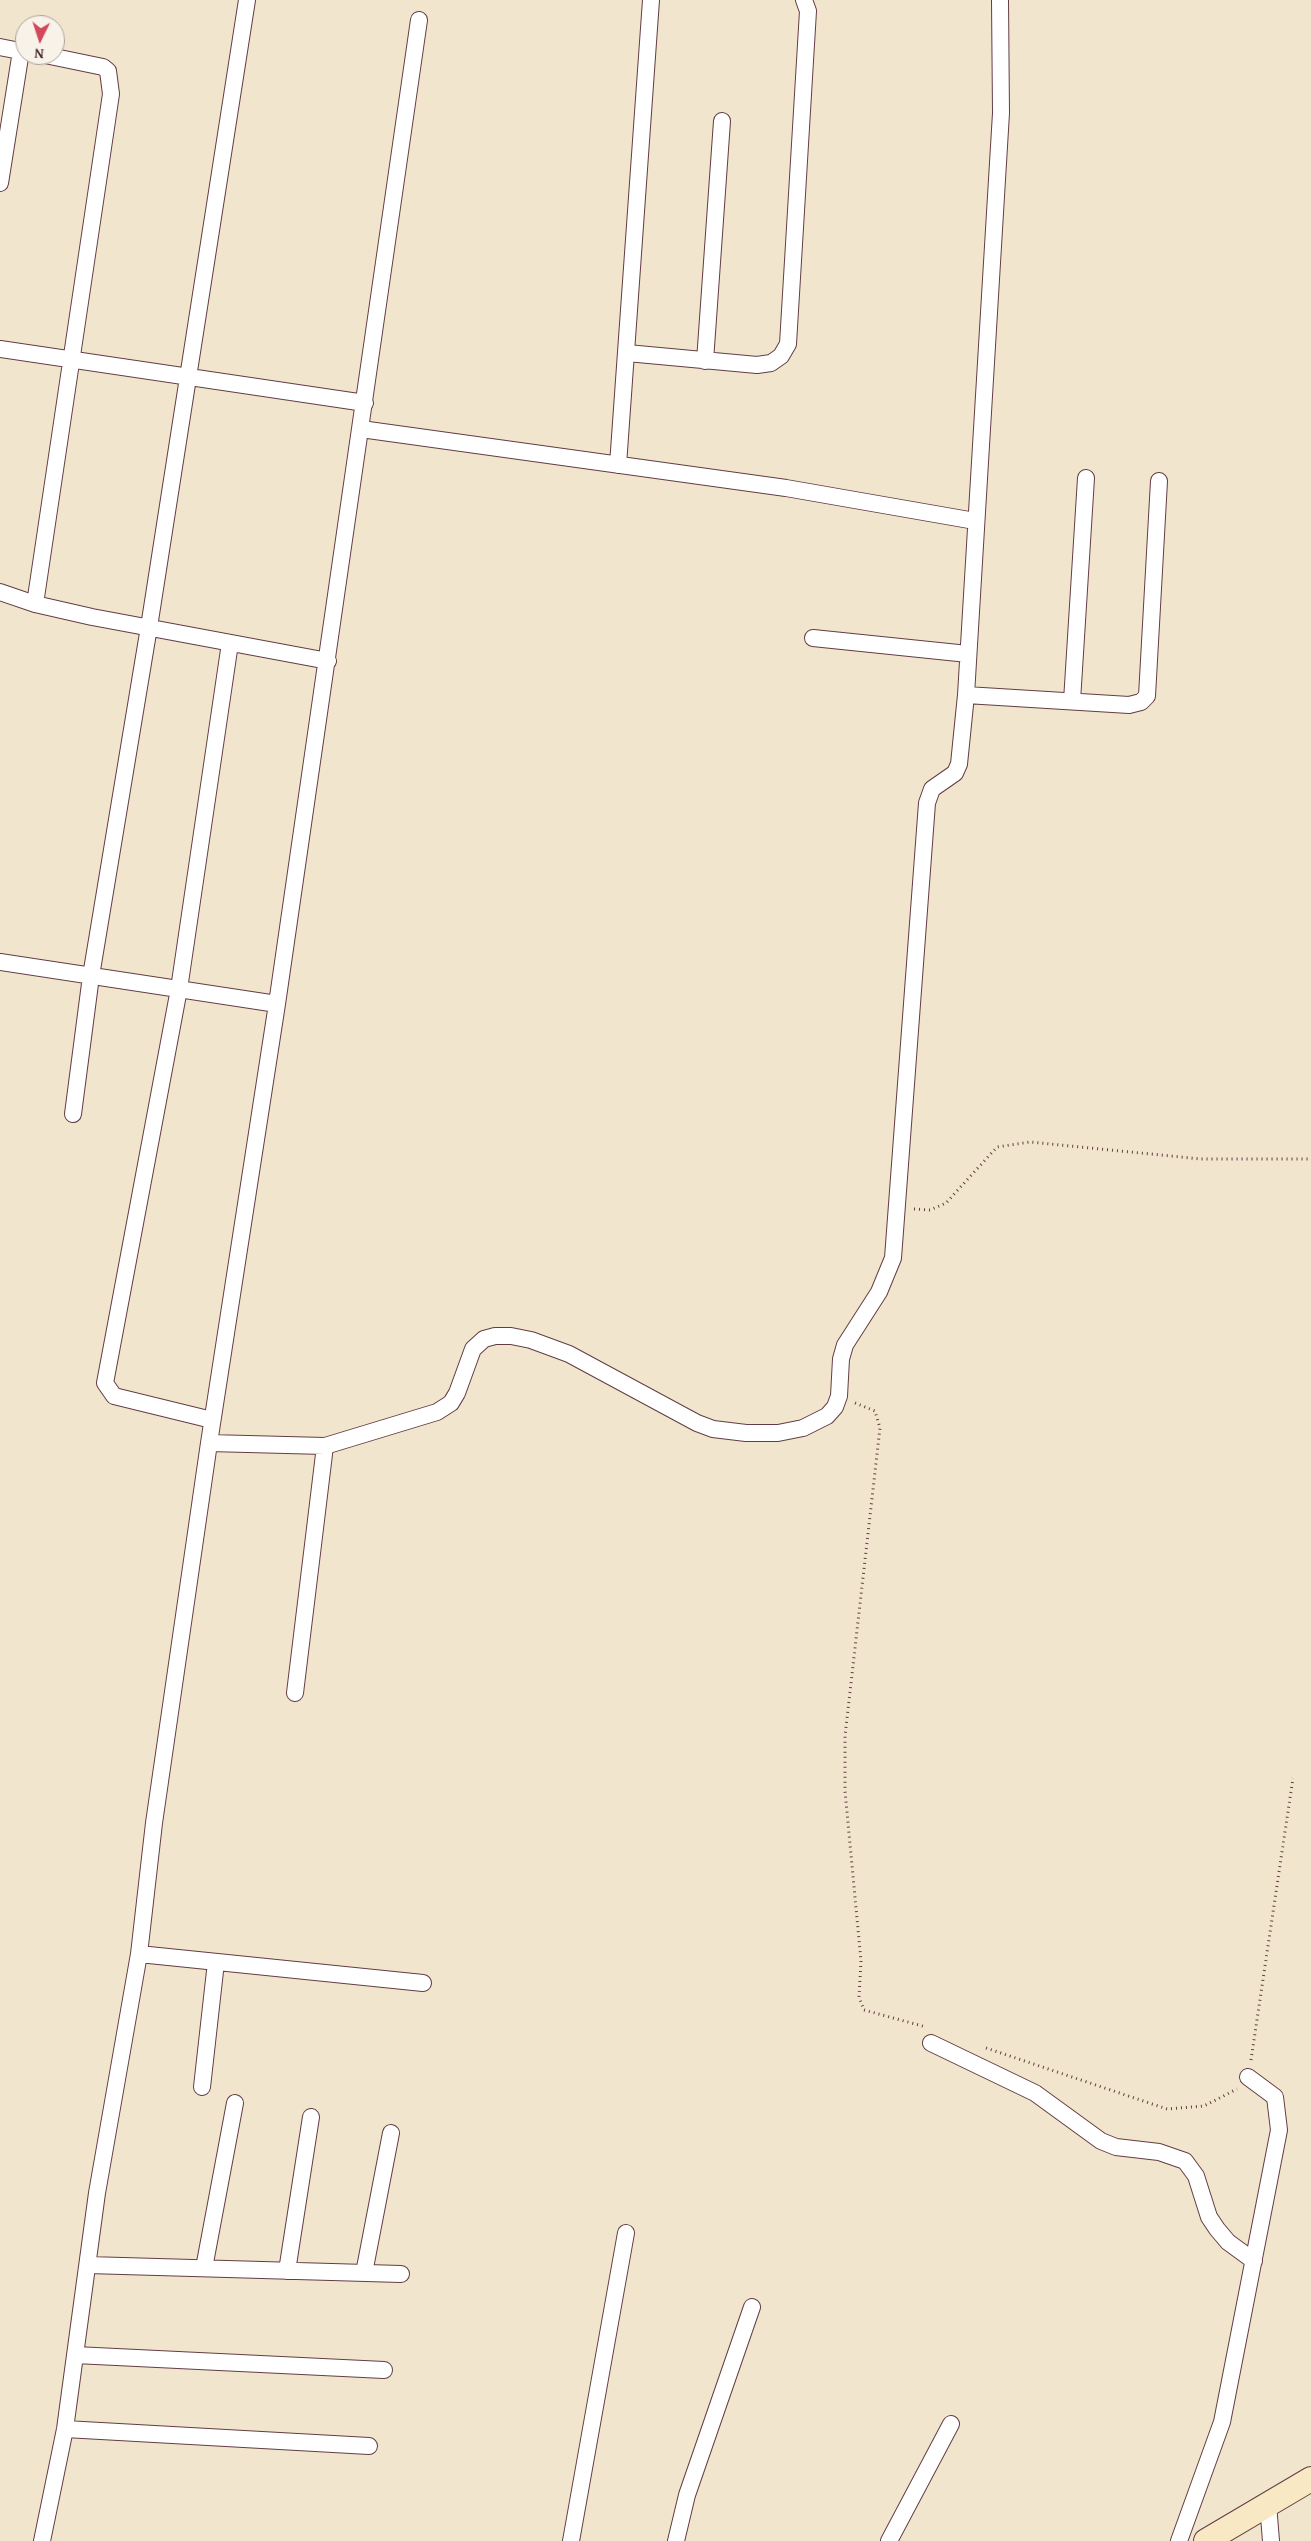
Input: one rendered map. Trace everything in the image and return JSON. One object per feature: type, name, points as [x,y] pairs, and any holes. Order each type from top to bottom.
[{"type":"street","points":[[73,1114],[91,976],[149,627],[186,378],[247,0]]},
{"type":"street","points":[[618,465],[651,0]]},
{"type":"street","points":[[627,353],[757,365],[771,363],[781,356],[788,344],[808,11],[804,0]]},
{"type":"street","points":[[209,1443],[325,1446],[437,1412],[450,1403],[457,1393],[473,1349],[484,1339],[495,1336],[512,1336],[531,1340],[569,1354],[697,1423],[713,1429],[746,1433],[778,1433],[803,1428],[827,1416],[835,1407],[838,1396],[840,1359],[845,1345],[878,1292],[890,1268],[897,1208],[927,803],[932,790],[955,773],[959,764],[966,695],[1001,112],[1000,0]]},
{"type":"street","points":[[42,2541],[65,2429],[97,2194],[139,1954],[154,1824],[212,1420],[278,1004],[419,20]]},
{"type":"street","points":[[0,47],[15,50]]},
{"type":"street","points":[[35,604],[111,94],[108,71],[103,66],[65,59]]},
{"type":"street","points":[[0,183],[21,65]]},
{"type":"street","points":[[705,361],[722,121]]},
{"type":"street","points":[[0,350],[365,404]]},
{"type":"street","points":[[361,429],[786,488],[976,521]]},
{"type":"street","points":[[1072,702],[1086,478]]},
{"type":"street","points":[[966,695],[1129,705],[1141,702],[1147,696],[1159,481]]},
{"type":"street","points":[[0,592],[35,604],[328,661]]},
{"type":"street","points":[[813,638],[968,654]]},
{"type":"street","points":[[212,1420],[114,1396],[105,1382],[179,989],[230,643]]},
{"type":"street","points":[[0,962],[278,1004]]},
{"type":"street","points":[[295,1693],[325,1446]]},
{"type":"street","points":[[139,1954],[423,1983]]},
{"type":"street","points":[[202,2086],[216,1962]]},
{"type":"street","points":[[932,2036],[1035,2093],[1100,2141],[1116,2147],[1159,2152],[1185,2160],[1196,2176],[1209,2217],[1228,2242],[1254,2261]]},
{"type":"street","points":[[1180,2541],[1222,2422],[1279,2130],[1279,2114],[1275,2097],[1248,2077]]},
{"type":"street","points":[[204,2268],[235,2103]]},
{"type":"street","points":[[287,2271],[311,2117]]},
{"type":"street","points":[[364,2273],[391,2133]]},
{"type":"street","points":[[571,2541],[626,2233]]},
{"type":"street","points":[[88,2265],[401,2274]]},
{"type":"street","points":[[676,2541],[687,2495],[752,2307]]},
{"type":"street","points":[[75,2355],[384,2370]]},
{"type":"street","points":[[889,2541],[951,2424]]},
{"type":"street","points":[[65,2429],[369,2446]]},
{"type":"street","points":[[1206,2541],[1311,2479]]},
{"type":"street","points":[[1268,2504],[1271,2541]]},
{"type":"path","points":[[897,1208],[930,1210],[946,1203],[997,1147],[1030,1142],[1201,1159],[1311,1159]]},
{"type":"path","points":[[838,1396],[875,1411],[880,1428],[845,1736],[844,1791],[861,1962],[859,1996],[864,2010],[932,2036]]},
{"type":"path","points":[[978,2045],[1167,2109],[1204,2106],[1235,2092],[1248,2077],[1293,1778]]}]
